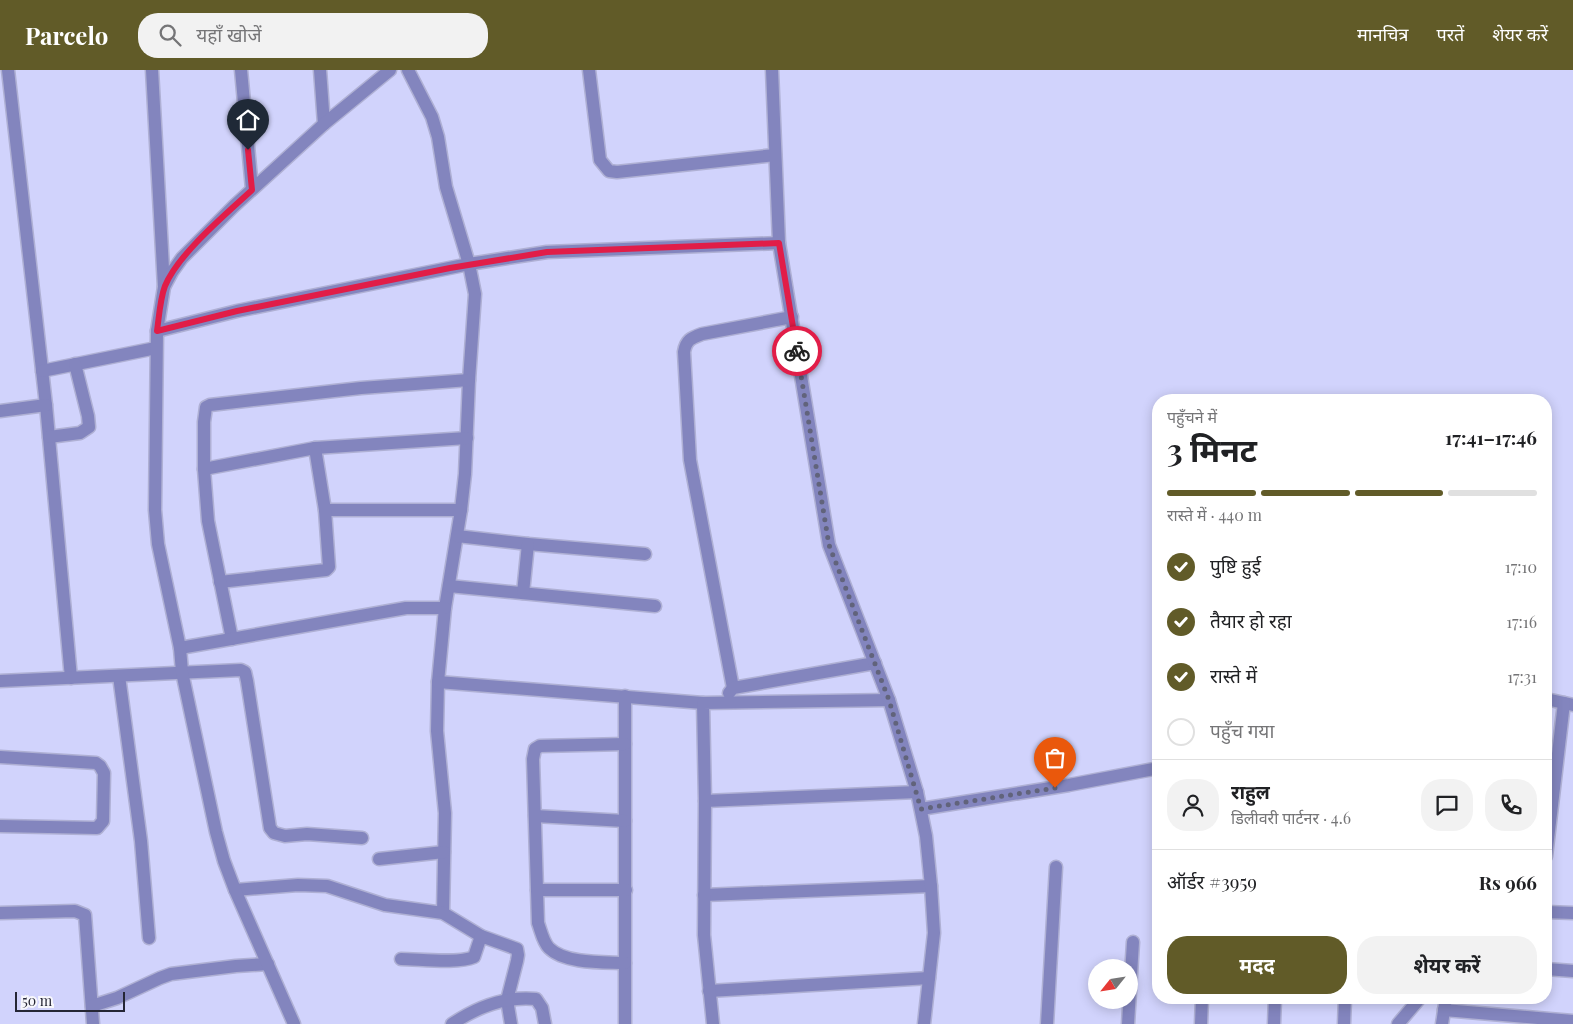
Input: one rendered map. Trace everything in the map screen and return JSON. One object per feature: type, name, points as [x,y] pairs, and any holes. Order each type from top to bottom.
[{"type":"street","points":[[8,70],[46,405],[71,678]]},
{"type":"street","points":[[152,70],[164,287],[156,348],[156,524],[180,648],[182,672],[216,832],[235,890],[294,1024]]},
{"type":"street","points":[[241,70],[252,190]]},
{"type":"street","points":[[320,70],[324,124]]},
{"type":"street","points":[[164,287],[182,258],[252,190],[324,124],[390,70]]},
{"type":"street","points":[[408,70],[432,117],[436,130],[446,187],[469,264],[475,294],[461,510],[445,608],[438,682],[437,731],[445,813],[443,913]]},
{"type":"street","points":[[589,70],[600,160],[609,171],[617,172],[776,155]]},
{"type":"street","points":[[772,70],[779,243],[829,545],[889,700],[918,792],[921,809],[931,886],[934,933],[924,1024]]},
{"type":"street","points":[[157,331],[237,311],[469,264],[547,252],[779,243]]},
{"type":"street","points":[[727,703],[728,696],[733,688],[690,460],[685,346],[690,338],[702,334],[792,317]]},
{"type":"street","points":[[42,371],[156,348]]},
{"type":"street","points":[[49,437],[80,433],[89,428],[88,416],[75,364]]},
{"type":"street","points":[[232,639],[208,521],[204,469],[204,410],[210,405],[361,388],[469,380]]},
{"type":"street","points":[[0,410],[46,405]]},
{"type":"street","points":[[204,469],[314,448],[467,438]]},
{"type":"street","points":[[220,582],[327,569],[330,565],[325,510],[314,448]]},
{"type":"street","points":[[325,510],[461,510]]},
{"type":"street","points":[[457,536],[645,554]]},
{"type":"street","points":[[523,593],[528,544]]},
{"type":"street","points":[[449,586],[655,606]]},
{"type":"street","points":[[180,648],[397,609],[445,608]]},
{"type":"street","points":[[733,688],[875,663]]},
{"type":"street","points":[[0,681],[241,670],[246,674],[272,831],[285,836],[307,834],[362,838]]},
{"type":"street","points":[[119,676],[141,841],[149,938]]},
{"type":"street","points":[[438,682],[703,703],[889,700]]},
{"type":"street","points":[[625,696],[626,1024]]},
{"type":"street","points":[[1552,700],[1568,704],[1552,815]]},
{"type":"street","points":[[703,703],[705,801],[704,935],[713,1024]]},
{"type":"street","points":[[625,744],[537,747],[533,759],[538,923],[548,948],[576,960],[625,963]]},
{"type":"street","points":[[0,757],[96,763],[104,773],[103,821],[97,828],[0,826]]},
{"type":"street","points":[[921,809],[1152,769]]},
{"type":"street","points":[[705,801],[918,792]]},
{"type":"street","points":[[535,816],[625,821]]},
{"type":"street","points":[[379,858],[444,852]]},
{"type":"street","points":[[1047,1024],[1056,867]]},
{"type":"street","points":[[235,890],[298,885],[327,886],[385,905],[443,913],[481,936],[517,949],[507,1000],[511,1024]]},
{"type":"street","points":[[704,895],[931,886]]},
{"type":"street","points":[[537,890],[626,890]]},
{"type":"street","points":[[0,913],[81,912],[85,915],[93,1024]]},
{"type":"street","points":[[1552,912],[1573,913]]},
{"type":"street","points":[[401,959],[456,960],[472,958],[481,936]]},
{"type":"street","points":[[1128,1024],[1133,942]]},
{"type":"street","points":[[92,1006],[117,998],[171,974],[268,964]]},
{"type":"street","points":[[1552,969],[1573,971]]},
{"type":"street","points":[[709,991],[929,978]]},
{"type":"street","points":[[452,1024],[474,1010],[507,1000],[536,999],[542,1008],[545,1024]]},
{"type":"street","points":[[1201,1024],[1202,1004]]},
{"type":"street","points":[[1274,1024],[1275,1004]]},
{"type":"street","points":[[1344,1024],[1345,1004]]},
{"type":"street","points":[[1398,1024],[1415,1004]]},
{"type":"street","points":[[1442,1024],[1445,1004],[1573,1021]]},
{"type":"way so far","points":[[797,351],[829,545],[889,700],[918,792],[921,809],[1055,788]]},
{"type":"route","points":[[248,150],[252,190],[182,258],[172,272],[164,287],[157,331],[237,311],[469,264],[547,252],[779,243],[797,351]]}]
